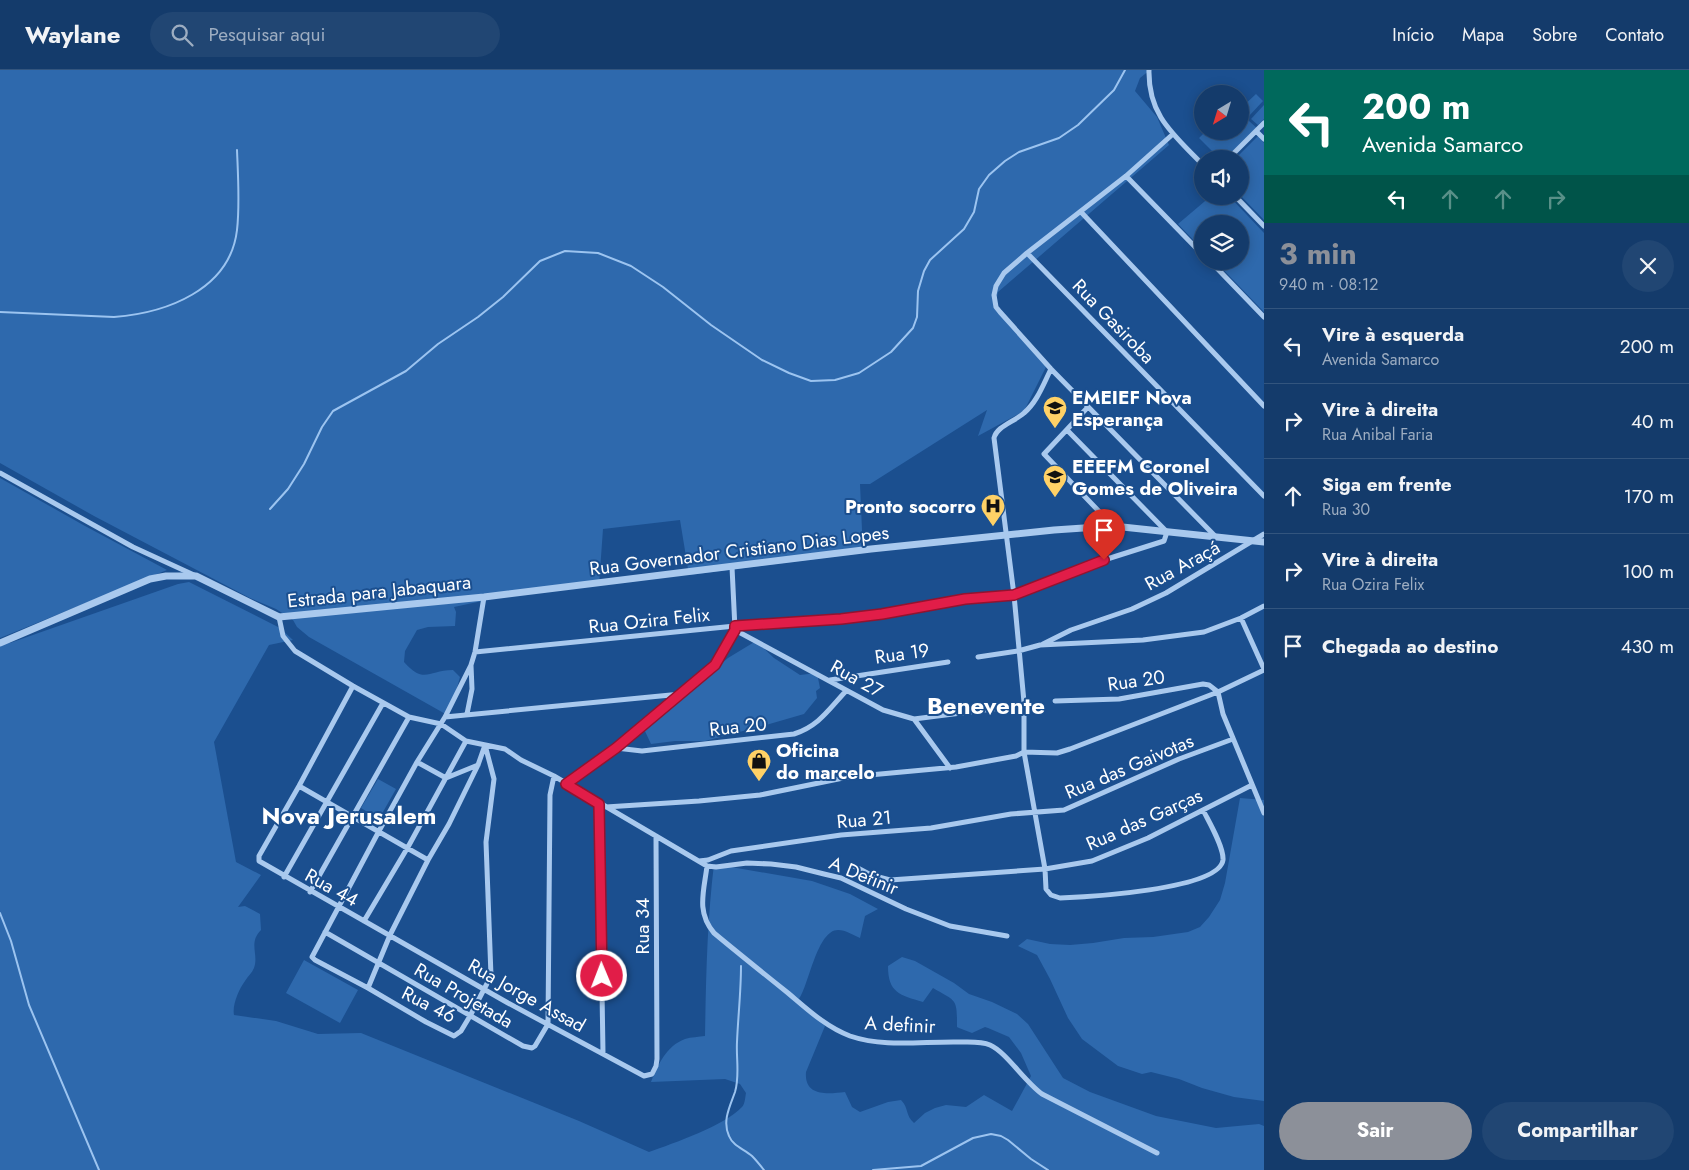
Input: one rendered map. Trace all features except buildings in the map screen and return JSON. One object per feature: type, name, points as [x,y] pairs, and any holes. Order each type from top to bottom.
[{"type":"street","points":[[1150,70],[1149,85],[1155,108],[1173,134],[1194,156]]},
{"type":"street","points":[[1237,150],[1264,123]]},
{"type":"street","points":[[1256,131],[1264,139]]},
{"type":"street","points":[[1173,134],[1126,176],[1027,253],[1000,279],[994,295],[996,306],[1000,312],[1051,370],[1216,537]]},
{"type":"street","points":[[1126,176],[1194,246]]},
{"type":"street","points":[[1244,205],[1264,226]]},
{"type":"street","points":[[1081,212],[1264,406]]},
{"type":"street","name":"Rua Gasiroba","points":[[1027,253],[1264,496]]},
{"type":"street","points":[[1219,270],[1264,317]]},
{"type":"street","points":[[1051,370],[1033,403],[1024,414],[998,430],[995,435],[1014,595],[1024,702],[1024,752],[1045,869],[1046,889],[1054,897],[1060,898],[1123,894],[1153,890],[1190,881],[1215,871],[1222,864],[1222,856],[1203,810]]},
{"type":"street","points":[[1088,407],[1044,454],[1113,526]]},
{"type":"street","points":[[1067,430],[1167,532]]},
{"type":"street","points":[[0,473],[133,547],[196,576]]},
{"type":"street","name":"Rua Governador Cristiano Dias Lopes","points":[[547,590],[732,566],[1006,535],[1113,526],[1264,542]]},
{"type":"street","name":"Rua Ozira Felix","points":[[475,652],[849,618],[965,599],[1014,595],[1104,560],[1164,542],[1167,532]]},
{"type":"street","name":"Rua Araçá","points":[[1040,645],[1071,630],[1132,609],[1158,597],[1264,534]]},
{"type":"street","points":[[566,784],[616,748],[715,665],[735,628],[732,566]]},
{"type":"street","name":"Estrada para Jabaquara","points":[[0,643],[150,579],[166,576],[196,576],[279,617],[484,598],[547,590]]},
{"type":"street","name":"Estrada para Jabaquara","points":[[368,988],[313,959],[312,955],[417,762],[445,717],[471,666],[484,598]]},
{"type":"street","points":[[978,656],[1018,651],[1040,645],[1103,643],[1186,635],[1216,628],[1264,606]]},
{"type":"street","points":[[279,617],[283,636],[295,651],[353,686],[409,718],[441,724],[466,742],[505,750],[554,776],[707,866]]},
{"type":"street","points":[[606,808],[760,795],[848,777],[950,768],[1016,756],[1024,752],[1057,753],[1218,692],[1264,670],[1241,618]]},
{"type":"street","name":"Rua 27","points":[[735,628],[883,710],[914,719]]},
{"type":"street","name":"Rua 19","points":[[830,680],[948,662]]},
{"type":"street","name":"Estrada para Jabaquara","points":[[467,714],[472,689],[471,666]]},
{"type":"street","name":"Rua 20","points":[[1055,701],[1119,699],[1203,684],[1209,685],[1218,692]]},
{"type":"street","points":[[353,686],[299,786],[428,860]]},
{"type":"street","name":"Rua 20","points":[[616,748],[642,751],[794,734],[808,730],[815,725],[846,691]]},
{"type":"street","points":[[1218,692],[1223,714],[1264,813]]},
{"type":"street","points":[[445,717],[681,694]]},
{"type":"street","points":[[284,877],[383,703]]},
{"type":"street","points":[[950,768],[914,719],[1008,706]]},
{"type":"street","points":[[310,892],[409,718]]},
{"type":"street","name":"Rua das Gaivotas","points":[[1034,813],[1058,812],[1072,808],[1172,762],[1233,739]]},
{"type":"street","points":[[364,921],[408,847],[466,742]]},
{"type":"street","points":[[368,988],[390,935],[428,860],[449,824],[478,765],[485,745]]},
{"type":"street","name":"Rua 46","points":[[368,988],[403,1010],[450,1034],[458,1034],[485,990],[491,976],[486,842],[494,779],[485,745]]},
{"type":"street","points":[[417,762],[446,778]]},
{"type":"street","points":[[446,778],[478,765]]},
{"type":"street","points":[[548,1024],[550,795],[554,776]]},
{"type":"street","name":"Rua das Garças","points":[[852,865],[871,875],[890,880],[1045,869],[1084,863],[1148,838],[1252,785]]},
{"type":"street","name":"Rua 44","points":[[299,786],[259,856],[258,859],[261,864],[390,935]]},
{"type":"street","points":[[599,804],[603,1053]]},
{"type":"street","name":"Rua 21","points":[[699,862],[725,853],[841,835],[930,828],[996,816],[1034,813]]},
{"type":"street","name":"Rua 34","points":[[652,1074],[657,1059],[656,836]]},
{"type":"street","name":"A Definir","points":[[707,866],[716,867],[747,863],[771,864],[815,871],[841,878],[906,909],[950,926],[1006,936]]},
{"type":"street","name":"A definir","points":[[707,866],[702,908],[707,925],[714,933],[826,1024],[852,1036],[872,1041],[892,1043],[983,1043],[990,1045],[1001,1053],[1042,1094],[1157,1153]]},
{"type":"street","name":"Rua Projetada","points":[[325,932],[523,1046],[528,1048],[535,1046],[548,1024]]},
{"type":"street","name":"Rua Jorge Assad","points":[[390,935],[485,990],[640,1075],[652,1074]]},
{"type":"shaded area","points":[[0,70],[1150,70],[1140,78],[1135,91],[1157,117],[1169,145],[998,292],[997,308],[1048,363],[1024,411],[978,436],[987,410],[870,484],[860,484],[863,553],[689,575],[680,520],[603,529],[599,585],[501,597],[454,607],[456,612],[455,626],[428,627],[417,630],[405,651],[404,662],[411,669],[422,675],[453,670],[460,677],[449,716],[309,637],[297,627],[293,620],[276,609],[250,598],[94,516],[0,463]]},
{"type":"shaded area","points":[[1256,94],[1263,101],[1249,116],[1249,101]]},
{"type":"shaded area","points":[[1264,105],[1264,119],[1258,125],[1251,119]]},
{"type":"shaded area","points":[[1249,121],[1258,129],[1249,137]]},
{"type":"shaded area","points":[[1258,136],[1264,143],[1264,220],[1249,204],[1249,150],[1244,150]]},
{"type":"shaded area","points":[[1201,140],[1246,140],[1236,150],[1211,150]]},
{"type":"shaded area","points":[[1200,205],[1238,205],[1247,215],[1194,215],[1194,241],[1178,224]]},
{"type":"shaded area","points":[[1249,217],[1264,233],[1264,312],[1224,270],[1249,270]]},
{"type":"shaded area","points":[[0,478],[85,526],[167,570],[0,638]]},
{"type":"shaded area","points":[[189,582],[280,628],[293,640],[269,645],[214,742],[236,862],[261,875],[238,907],[245,906],[260,914],[261,930],[254,944],[254,968],[238,993],[234,1015],[276,1021],[318,1034],[361,1033],[579,1121],[649,1152],[672,1144],[723,1121],[742,1107],[745,1101],[746,1093],[740,1084],[725,1079],[651,1082],[660,1063],[673,1046],[685,1039],[705,1036],[708,929],[714,864],[812,881],[850,894],[878,909],[865,916],[860,938],[838,930],[831,932],[824,939],[814,959],[799,999],[820,1018],[825,1026],[806,1072],[806,1080],[813,1090],[825,1093],[845,1092],[852,1107],[860,1112],[888,1102],[901,1100],[914,1123],[925,1113],[935,1108],[946,1105],[966,1107],[984,1095],[1012,1111],[1031,1076],[1021,1053],[1009,1037],[988,1028],[985,1027],[972,1033],[957,1027],[957,1011],[954,1002],[933,988],[923,1002],[902,995],[897,991],[890,982],[888,966],[902,957],[915,961],[954,983],[969,994],[1017,1014],[1028,1024],[1063,1078],[1090,1092],[1156,1116],[1216,1128],[1259,1124],[1264,1126],[1264,1170],[0,1170],[0,645],[7,641],[10,643],[178,584]]},
{"type":"shaded area","points":[[756,641],[774,658],[800,675],[817,673],[820,688],[816,691],[817,698],[804,714],[705,741],[675,741],[651,744],[644,729],[682,699],[686,693],[728,658]]},
{"type":"shaded area","points":[[378,779],[396,789],[379,819],[361,808]]},
{"type":"shaded area","points":[[1240,798],[1264,800],[1264,1101],[1234,1097],[1179,1079],[1151,1072],[1142,1074],[1118,1066],[1082,1039],[1068,1018],[1037,955],[1018,946],[1027,939],[1050,944],[1070,945],[1124,938],[1153,937],[1188,932],[1200,927],[1220,900],[1225,883]]},
{"type":"shaded area","points":[[304,960],[358,990],[340,1023],[286,993]]},
{"type":"waterway","points":[[270,509],[288,489],[304,464],[322,427],[333,411],[406,371],[438,344],[478,317],[503,297],[540,261],[565,251],[598,253],[631,266],[663,287],[711,325],[762,360],[789,373],[811,381],[835,380],[859,373],[891,352],[913,328],[917,317],[918,291],[924,271],[930,260],[964,229],[974,212],[979,189],[989,175],[1019,152],[1059,138],[1078,125],[1114,90],[1125,70]]},
{"type":"waterway","points":[[0,312],[114,317],[154,310],[174,304],[192,295],[209,283],[222,268],[232,251],[238,220],[237,150]]},
{"type":"waterway","points":[[0,913],[11,941],[29,1005],[99,1170]]},
{"type":"waterway","points":[[741,966],[737,1080],[726,1125],[733,1142],[752,1156],[764,1170]]},
{"type":"waterway","points":[[873,1170],[921,1166],[973,1138],[991,1134],[1008,1140],[1048,1170]]},
{"type":"place","name":"EMEIEF Nova Esperança","points":[[1055,429]]},
{"type":"place","name":"EEEFM Coronel Gomes de Oliveira","points":[[1055,498]]},
{"type":"place","name":"Pronto socorro","points":[[993,527]]},
{"type":"place","name":"Oficina do marcelo","points":[[759,782]]},
{"type":"district","name":"Benevente","points":[[986,706]]},
{"type":"district","name":"Nova Jerusalem","points":[[349,816]]},
{"type":"route","points":[[602,976],[599,804],[566,784],[616,748],[715,665],[735,630],[735,626],[841,619],[882,614],[965,599],[1014,595],[1104,560]]}]
